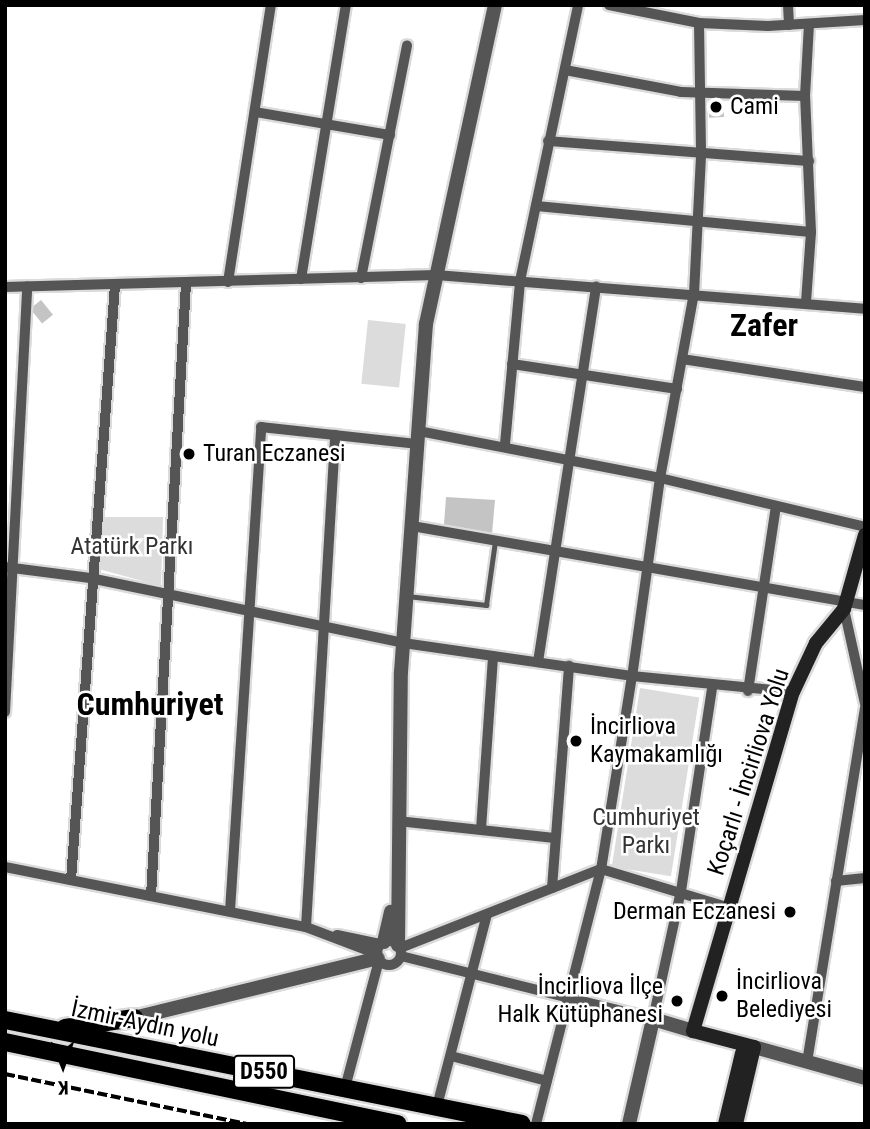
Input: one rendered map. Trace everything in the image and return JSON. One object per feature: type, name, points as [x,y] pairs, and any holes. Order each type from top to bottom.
[{"type":"highway","points":[[54,1030],[134,1018]]},
{"type":"highway","points":[[103,1051],[134,1018]]},
{"type":"highway","points":[[134,1018],[133,1036],[157,1052]]},
{"type":"highway","name":"İzmir-Aydın yolu","points":[[5,1020],[54,1030],[103,1051],[398,1124]]},
{"type":"highway","points":[[103,1051],[108,1022]]},
{"type":"highway","name":"İzmir-Aydın yolu","points":[[5,1042],[103,1051],[157,1052],[522,1124]]},
{"type":"main road","name":"Koçarlı - İncirliova Yolu","points":[[694,1031],[793,692],[817,643],[845,605],[865,535]]},
{"type":"main road","points":[[694,1031],[749,1046]]},
{"type":"main road","points":[[726,1124],[749,1046]]},
{"type":"main road","points":[[736,1124],[749,1046]]},
{"type":"street","points":[[228,282],[271,5]]},
{"type":"street","points":[[301,279],[346,5]]},
{"type":"street","points":[[345,1088],[387,951],[394,900],[403,643],[426,324],[495,5]]},
{"type":"street","points":[[505,444],[520,281],[578,5]]},
{"type":"street","points":[[609,5],[699,23],[789,25],[865,20]]},
{"type":"street","points":[[788,5],[789,25]]},
{"type":"street","points":[[536,1124],[601,869],[660,478],[694,293],[701,156],[699,23]]},
{"type":"street","points":[[806,302],[811,232],[805,96],[809,24]]},
{"type":"street","points":[[361,278],[407,46]]},
{"type":"street","points":[[565,70],[699,93],[805,96]]},
{"type":"street","points":[[255,112],[390,135]]},
{"type":"street","points":[[548,141],[701,156],[809,161]]},
{"type":"street","points":[[536,206],[811,232]]},
{"type":"street","points":[[5,287],[436,275],[694,293],[865,309]]},
{"type":"street","points":[[151,896],[186,283]]},
{"type":"street","points":[[71,880],[90,578],[115,285]]},
{"type":"street","points":[[538,662],[573,462],[596,286]]},
{"type":"street","points":[[5,712],[9,567],[27,287]]},
{"type":"street","points":[[682,359],[865,387]]},
{"type":"street","points":[[512,365],[677,389]]},
{"type":"street","points":[[230,911],[245,610],[261,427],[335,435],[505,444],[573,462],[660,478],[865,527]]},
{"type":"street","points":[[306,928],[335,435]]},
{"type":"street","points":[[748,691],[776,506]]},
{"type":"street","points":[[412,526],[763,587],[845,605],[865,605]]},
{"type":"street","points":[[9,567],[90,578],[403,643],[712,688],[793,692]]},
{"type":"street","points":[[807,1062],[865,706],[845,605]]},
{"type":"street","points":[[481,829],[493,656]]},
{"type":"street","points":[[552,888],[569,666]]},
{"type":"street","points":[[629,1124],[681,891],[712,688]]},
{"type":"street","points":[[398,821],[554,838]]},
{"type":"street","points":[[5,867],[306,928],[387,951],[569,995],[694,1031]]},
{"type":"street","points":[[134,1018],[387,951],[601,869],[730,908]]},
{"type":"street","points":[[836,881],[865,878]]},
{"type":"street","points":[[437,1106],[474,973],[487,914]]},
{"type":"street","points":[[749,1046],[865,1078]]},
{"type":"street","points":[[451,1056],[547,1081]]},
{"type":"lane","points":[[407,596],[486,604],[495,540]]},
{"type":"green space","points":[[368,320],[406,324],[399,388],[361,384]]},
{"type":"green space","name":"Atatürk Parkı","points":[[97,517],[163,517],[161,586],[91,567]]},
{"type":"green space","name":"Cumhuriyet Parkı","points":[[640,688],[699,697],[671,876],[612,867]]},
{"type":"building","name":"Cami","points":[[723,96],[724,117],[709,118],[708,97]]},
{"type":"building","points":[[41,300],[53,315],[42,324],[30,309]]},
{"type":"building","points":[[446,497],[495,500],[492,534],[444,525]]},
{"type":"railway","points":[[5,1074],[247,1124]]},
{"type":"place","name":"Cami","points":[[716,107]]},
{"type":"place","name":"Turan Eczanesi","points":[[189,454]]},
{"type":"place","name":"İncirliova Kaymakamlığı","points":[[576,741]]},
{"type":"place","name":"Derman Eczanesi","points":[[790,912]]},
{"type":"place","name":"İncirliova Belediyesi","points":[[722,996]]},
{"type":"place","name":"İncirliova İlçe Halk Kütüphanesi","points":[[677,1001]]},
{"type":"district","name":"Zafer","points":[[764,325]]},
{"type":"district","name":"Cumhuriyet","points":[[150,704]]}]
